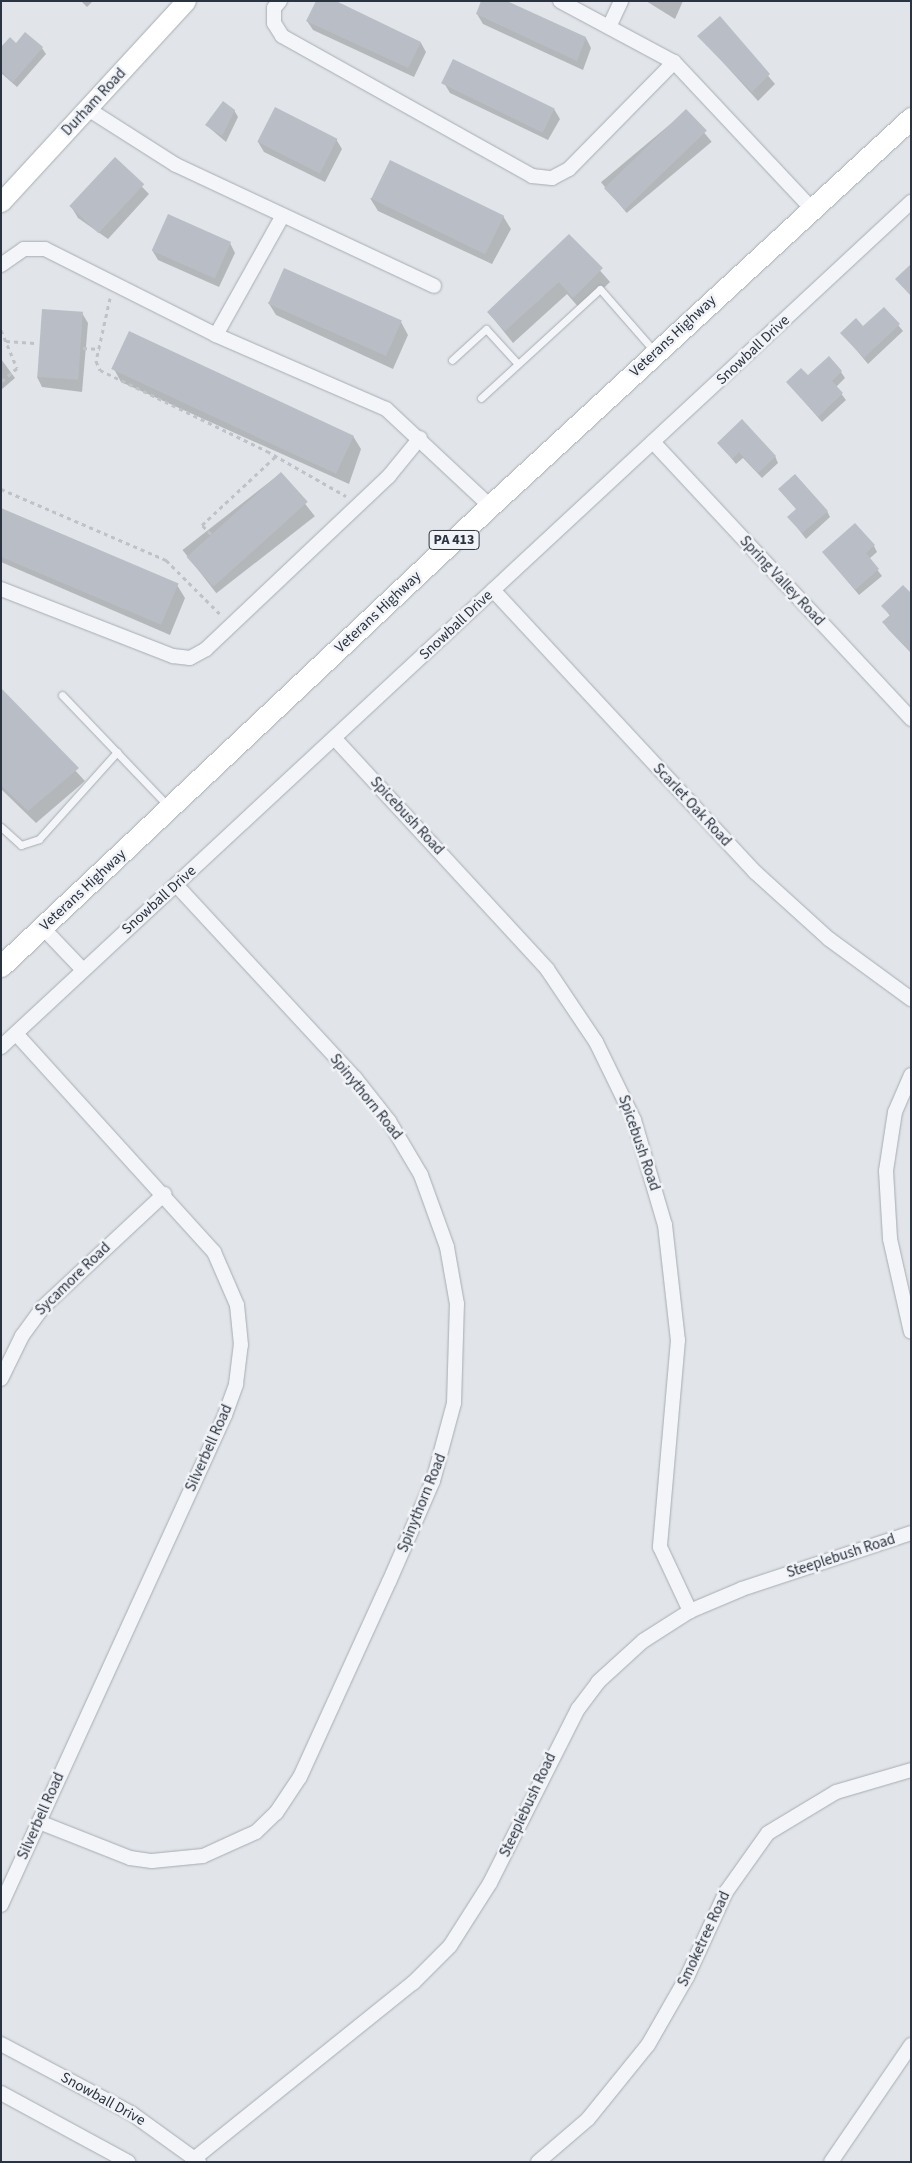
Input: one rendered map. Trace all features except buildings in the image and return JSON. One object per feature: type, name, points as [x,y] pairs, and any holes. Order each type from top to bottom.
[{"type":"main road","name":"Durham Road","points":[[1,202],[186,1]]},
{"type":"main road","name":"Veterans Highway","points":[[1,966],[490,506],[911,118]]},
{"type":"street","points":[[280,1],[274,8],[274,23],[282,36],[532,176],[552,178],[569,169],[674,62]]},
{"type":"street","points":[[560,1],[674,62],[812,208]]},
{"type":"street","points":[[609,27],[621,1]]},
{"type":"street","points":[[88,109],[176,165],[282,217],[434,286]]},
{"type":"street","name":"Snowball Drive","points":[[1,1047],[335,739],[911,202]]},
{"type":"street","points":[[216,335],[282,217]]},
{"type":"street","points":[[1,265],[24,249],[45,249],[216,335],[386,409],[420,438],[490,506]]},
{"type":"street","points":[[1,589],[173,656],[190,658],[231,626],[356,507],[420,438]]},
{"type":"street","name":"Spring Valley Road","points":[[653,442],[911,719]]},
{"type":"street","name":"Scarlet Oak Road","points":[[493,590],[755,872],[829,939],[911,999]]},
{"type":"street","name":"Spicebush Road","points":[[335,739],[547,969],[596,1042],[634,1120],[665,1224],[678,1340],[660,1547],[690,1611]]},
{"type":"street","name":"Spinythorn Road","points":[[40,1822],[130,1858],[152,1861],[203,1856],[256,1832],[276,1813],[300,1777],[390,1582],[433,1481],[454,1403],[457,1304],[447,1247],[421,1174],[389,1121],[355,1078],[176,885]]},
{"type":"street","points":[[43,928],[83,970]]},
{"type":"street","name":"Silverbell Road","points":[[1,1905],[225,1415],[237,1377],[240,1324],[226,1271],[198,1231],[16,1034]]},
{"type":"street","points":[[911,1075],[895,1112],[886,1171],[890,1239],[911,1332]]},
{"type":"street","name":"Sycamore Road","points":[[1,1379],[22,1336],[43,1307],[164,1194]]},
{"type":"street","name":"Steeplebush Road","points":[[197,2160],[433,1965],[490,1883],[578,1709],[598,1682],[643,1641],[690,1611],[911,1533]]},
{"type":"street","name":"Smoketree Road","points":[[538,2162],[588,2119],[648,2045],[687,1977],[726,1892],[757,1845],[801,1810],[836,1792],[911,1770]]},
{"type":"street","name":"Snowball Drive","points":[[1,2044],[131,2113],[197,2160]]},
{"type":"street","points":[[831,2162],[911,2045]]},
{"type":"street","points":[[1,2092],[128,2162]]},
{"type":"lane","points":[[481,398],[600,289],[656,352]]},
{"type":"lane","points":[[452,360],[486,329],[518,364]]},
{"type":"lane","points":[[62,695],[170,808]]},
{"type":"lane","points":[[1,827],[21,845],[39,838],[117,752]]},
{"type":"path","points":[[112,283],[100,349],[96,360],[105,374],[276,456],[344,494],[356,507]]},
{"type":"path","points":[[1,330],[17,368],[1,382]]},
{"type":"path","points":[[6,340],[35,343]]},
{"type":"path","points":[[83,348],[100,349]]},
{"type":"path","points":[[211,534],[202,525],[276,456]]},
{"type":"path","points":[[1,490],[166,560],[231,626]]}]
